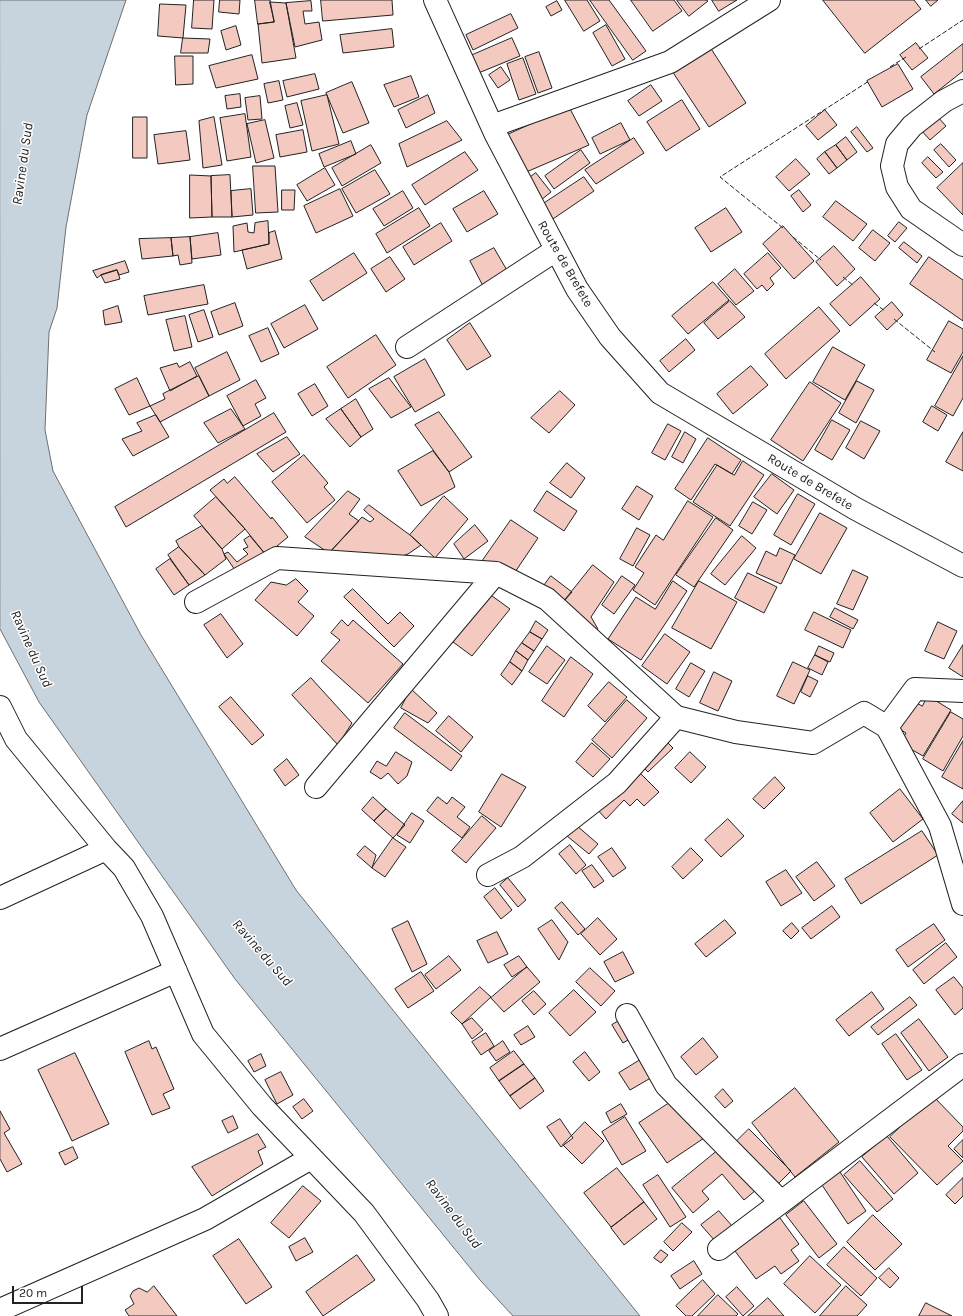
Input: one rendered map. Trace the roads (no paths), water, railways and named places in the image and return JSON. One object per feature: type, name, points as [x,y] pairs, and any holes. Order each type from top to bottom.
[{"type":"street","points":[[492,126],[670,62],[769,0]]},
{"type":"street","name":"Route de Brefete","points":[[437,1],[492,126],[577,289],[610,337],[660,393],[856,509],[963,566]]},
{"type":"street","points":[[963,91],[944,101],[912,126],[897,144],[892,166],[897,187],[911,208],[963,245]]},
{"type":"street","points":[[407,347],[556,250]]},
{"type":"street","points":[[196,602],[277,558],[496,573],[547,599],[676,717],[736,732],[813,744],[864,713],[887,727],[940,826],[963,904]]},
{"type":"street","points":[[316,787],[496,573]]},
{"type":"street","points":[[887,727],[915,689],[963,691]]},
{"type":"street","points":[[0,707],[16,738],[106,849],[124,868],[152,916],[203,1034],[262,1106],[364,1213],[428,1311]]},
{"type":"street","points":[[488,875],[522,857],[617,783],[676,717]]},
{"type":"street","points":[[0,898],[106,849]]},
{"type":"street","points":[[0,1049],[176,971]]},
{"type":"street","points":[[627,1015],[666,1085],[781,1202]]},
{"type":"street","points":[[719,1248],[963,1065]]},
{"type":"street","points":[[0,1310],[205,1219],[311,1158]]},
{"type":"water","name":"Ravine du Sud","points":[[0,0],[126,0],[87,115],[66,227],[57,308],[49,332],[45,430],[53,471],[141,635],[296,890],[640,1316],[513,1316],[480,1280],[235,979],[39,702],[0,629]]}]
